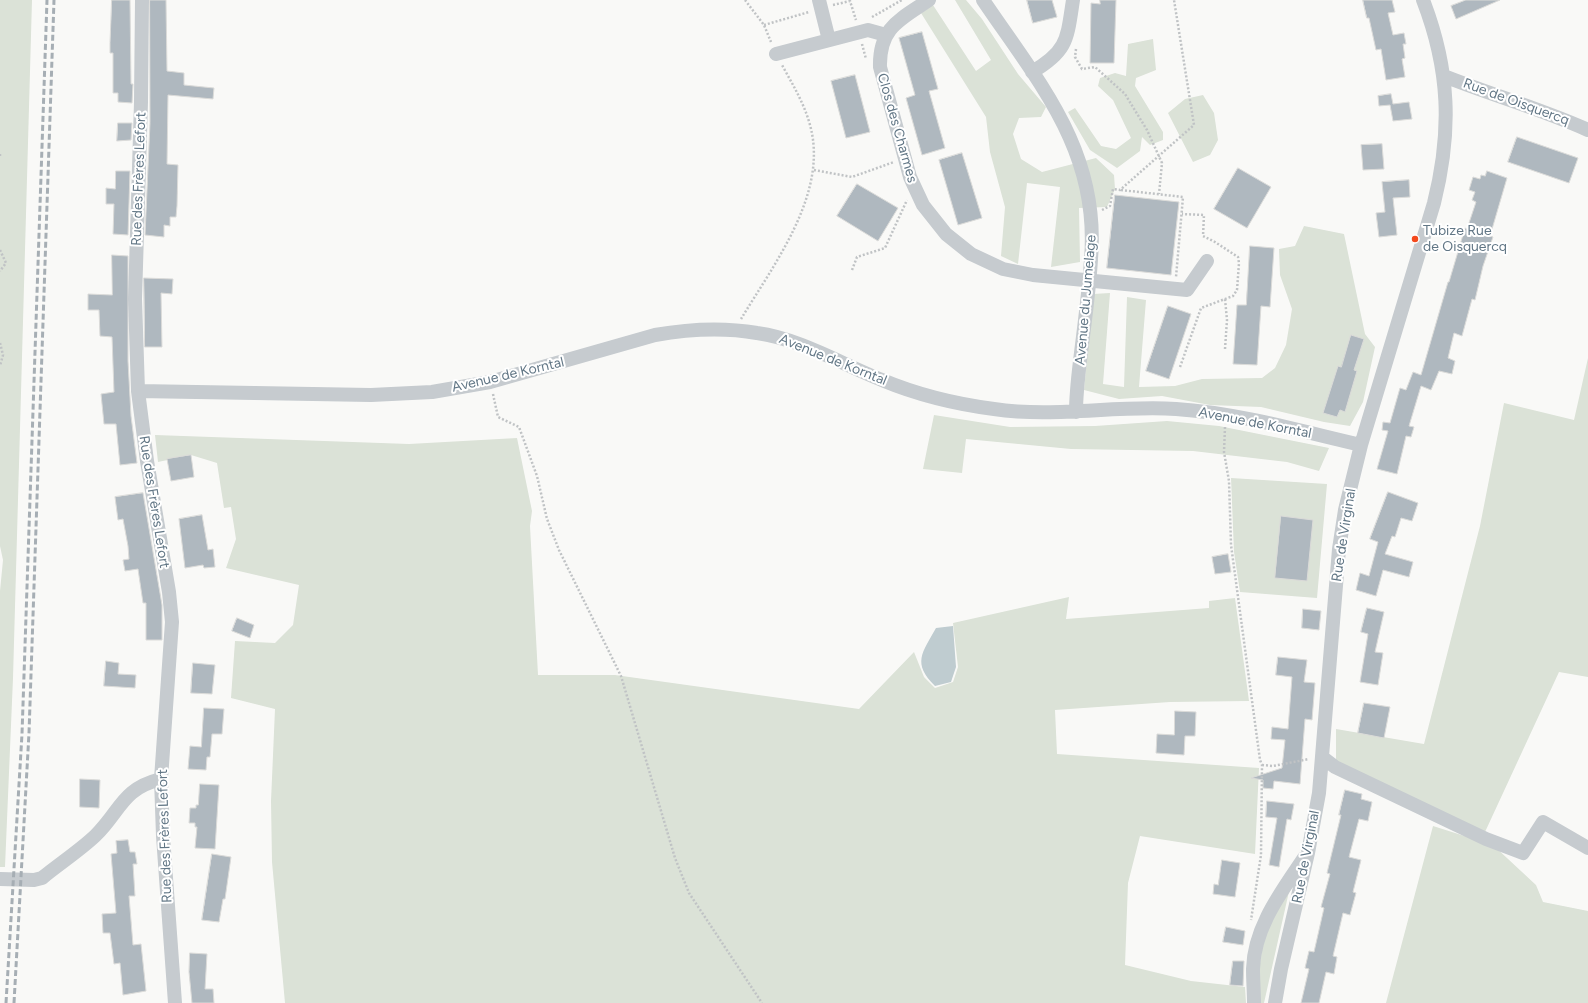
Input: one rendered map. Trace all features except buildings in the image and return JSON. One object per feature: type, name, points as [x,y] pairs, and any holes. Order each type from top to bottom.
[{"type":"street","name":"Rue des Frères Lefort","points":[[142,0],[141,110],[135,299],[138,391],[147,461],[169,592],[172,622],[160,779],[175,1003]]},
{"type":"street","name":"Clos des Charmes","points":[[929,0],[897,21],[886,35],[879,52],[880,67],[910,177],[923,205],[946,234],[971,254],[1003,269],[1033,275],[1089,281],[1187,290],[1206,261]]},
{"type":"street","name":"Avenue du Jumelage","points":[[983,0],[1032,72],[1063,122],[1075,145],[1090,198],[1092,257],[1076,412]]},
{"type":"street","points":[[1032,72],[1046,64],[1059,53],[1065,44],[1073,0]]},
{"type":"street","name":"Rue de Virginal","points":[[1275,1003],[1281,969],[1308,853],[1319,792],[1339,550],[1345,510],[1361,445],[1434,203],[1442,170],[1446,136],[1447,104],[1444,76],[1436,39],[1423,0]]},
{"type":"street","points":[[824,3],[829,40]]},
{"type":"street","points":[[776,54],[859,31],[868,30],[886,35]]},
{"type":"street","name":"Rue de Oisquercq","points":[[1444,76],[1495,96],[1559,117],[1588,130]]},
{"type":"street","name":"Avenue de Korntal","points":[[138,391],[371,395],[432,392],[490,382],[656,335],[711,328],[758,333],[797,343],[882,380],[928,397],[995,410],[1034,413],[1175,409],[1226,414],[1361,445]]},
{"type":"street","points":[[1322,757],[1335,768],[1486,839],[1523,853],[1543,822],[1588,848]]},
{"type":"street","points":[[0,879],[34,880],[42,878],[95,836],[133,790],[146,783],[160,779]]},
{"type":"street","points":[[1254,1003],[1253,968],[1260,935],[1280,894],[1308,853]]},
{"type":"path","points":[[735,330],[797,222],[810,190],[814,170],[814,145],[803,104],[776,54],[764,25],[745,0]]},
{"type":"path","points":[[870,18],[902,0]]},
{"type":"path","points":[[1120,190],[1194,125],[1174,0]]},
{"type":"path","points":[[764,25],[824,3],[850,1],[868,65]]},
{"type":"path","points":[[1077,41],[1075,57],[1082,69],[1095,67],[1125,94],[1147,130],[1160,155],[1162,163],[1159,194]]},
{"type":"path","points":[[893,155],[897,168]]},
{"type":"path","points":[[814,170],[852,177],[895,162]]},
{"type":"path","points":[[1091,217],[1110,206],[1113,189],[1183,197],[1175,284]]},
{"type":"path","points":[[852,270],[857,256],[885,248],[907,201],[905,194]]},
{"type":"path","points":[[0,250],[6,263],[0,271]]},
{"type":"path","points":[[1225,299],[1227,320],[1225,349]]},
{"type":"path","points":[[0,343],[2,355],[0,366]]},
{"type":"path","points":[[0,359],[2,355]]},
{"type":"path","points":[[490,382],[498,417],[519,427],[537,476],[547,519],[559,550],[621,676],[675,858],[689,893],[762,1003]]},
{"type":"path","points":[[1226,414],[1224,452],[1229,481],[1231,545],[1260,760],[1262,765],[1261,854],[1251,916],[1252,927],[1260,935]]},
{"type":"path","points":[[1262,765],[1273,766],[1322,757]]},
{"type":"shaded area","points":[[0,0],[32,0],[13,678],[5,867],[0,867],[0,591],[3,560],[0,546]]},
{"type":"shaded area","points":[[955,0],[966,0],[982,19],[1018,74],[1046,107],[1041,117],[1019,118],[1013,134],[1021,159],[1042,172],[1096,158],[1114,175],[1115,189],[1107,207],[1079,208],[1080,262],[1051,267],[1060,187],[1027,183],[1018,264],[1001,256],[1005,207],[990,152],[986,117],[921,13],[933,5],[976,71],[991,60]]},
{"type":"shaded area","points":[[1153,39],[1156,70],[1136,78],[1135,86],[1163,132],[1163,140],[1150,145],[1142,137],[1140,151],[1117,168],[1090,150],[1068,112],[1075,108],[1101,146],[1116,149],[1131,138],[1113,100],[1098,86],[1100,78],[1115,73],[1126,76],[1128,44]]},
{"type":"shaded area","points":[[1203,95],[1214,113],[1218,140],[1210,155],[1193,162],[1168,113],[1185,99]]},
{"type":"shaded area","points":[[1304,226],[1344,234],[1365,334],[1375,347],[1363,402],[1350,426],[1324,422],[1261,407],[1210,405],[1162,396],[1119,399],[1084,390],[1093,294],[1110,293],[1103,384],[1124,387],[1127,297],[1146,300],[1139,387],[1175,386],[1202,379],[1262,378],[1275,368],[1286,345],[1292,309],[1280,275],[1279,249],[1295,246]]},
{"type":"shaded area","points":[[1588,358],[1588,677],[1559,672],[1485,832],[1336,761],[1336,729],[1424,744],[1480,526],[1504,403],[1574,420]]},
{"type":"shaded area","points":[[934,415],[1010,427],[1095,426],[1167,421],[1219,426],[1329,448],[1319,471],[1287,462],[1193,451],[1071,449],[966,439],[962,473],[923,469]]},
{"type":"shaded area","points":[[155,435],[409,444],[517,438],[532,511],[530,526],[538,675],[615,675],[859,709],[914,652],[924,677],[935,688],[953,682],[958,667],[953,623],[1069,597],[1066,619],[1209,608],[1209,601],[1235,598],[1249,701],[1170,702],[1055,710],[1057,754],[1259,768],[1255,854],[1140,836],[1128,883],[1125,965],[1191,981],[1245,987],[1246,1003],[285,1003],[272,862],[271,801],[275,709],[231,698],[235,641],[275,643],[293,625],[299,585],[226,568],[236,539],[231,507],[224,508],[217,463],[191,455],[158,462]]},
{"type":"shaded area","points":[[1231,478],[1327,484],[1317,598],[1240,592],[1234,552]]},
{"type":"shaded area","points":[[953,626],[956,667],[951,682],[935,686],[923,671],[923,651],[936,628]]},
{"type":"shaded area","points":[[1433,826],[1493,845],[1536,885],[1543,902],[1588,911],[1588,1003],[1386,1003]]},
{"type":"shaded area","points":[[1290,887],[1264,1003],[1258,1003],[1258,978],[1264,935]]},
{"type":"railway","points":[[6,1003],[22,734],[47,0]]},
{"type":"railway","points":[[14,1003],[29,733],[54,0]]},
{"type":"place","name":"Tubize Rue de Oisquercq","points":[[1415,239]]}]
